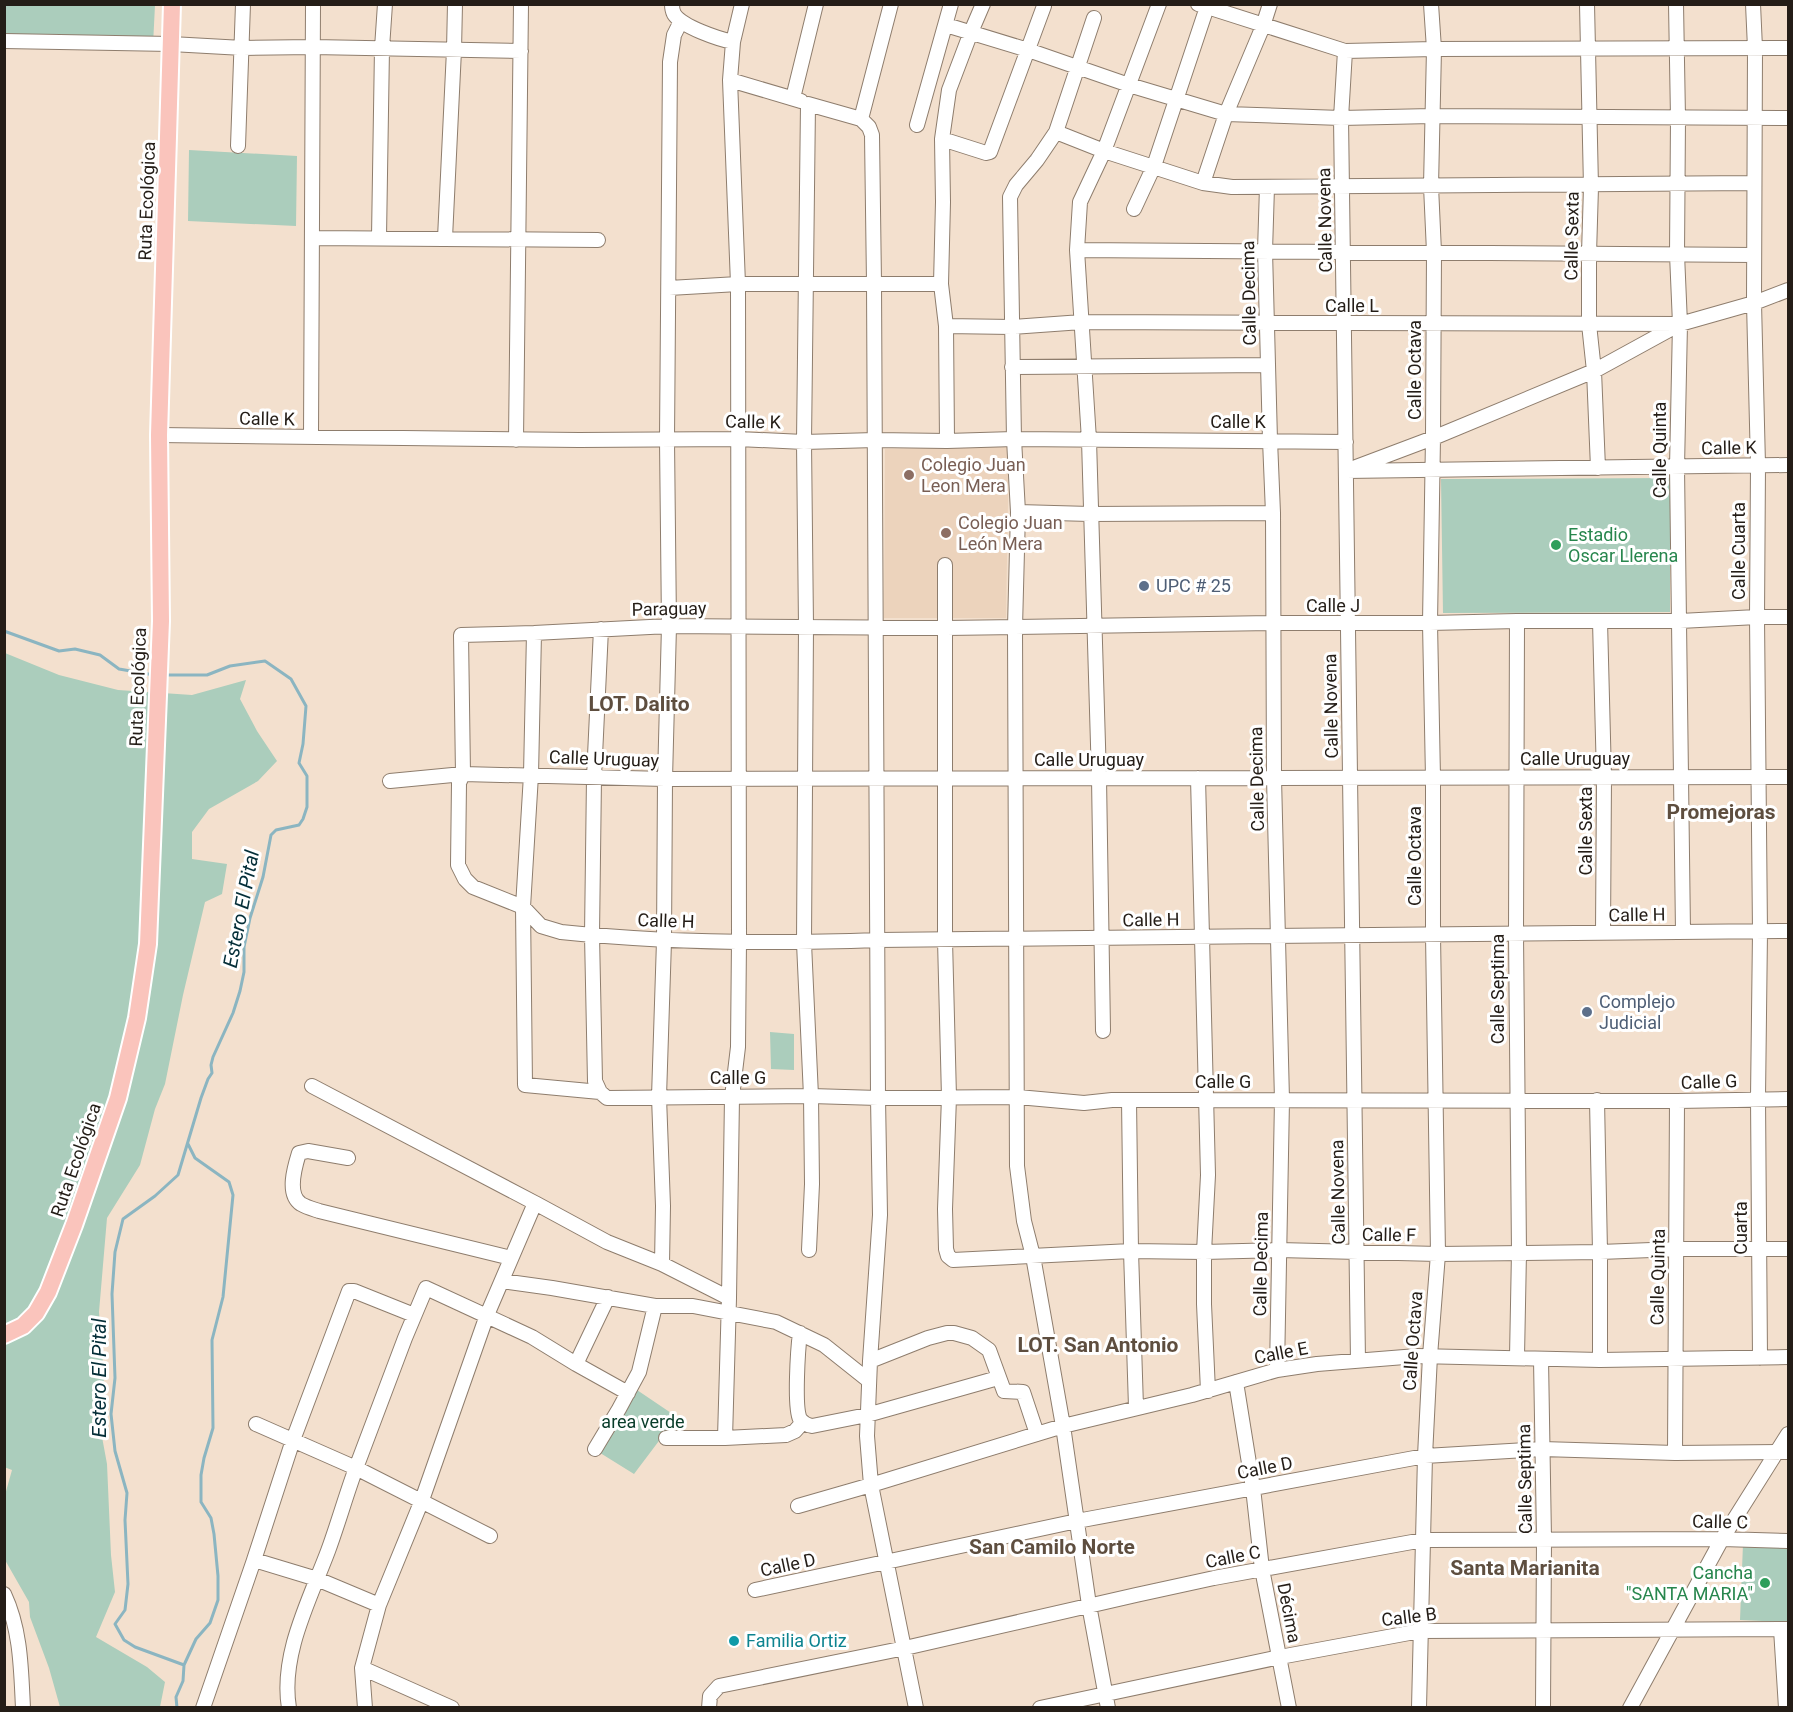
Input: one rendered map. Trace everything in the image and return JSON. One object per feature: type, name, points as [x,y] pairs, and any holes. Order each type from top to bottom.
[{"type":"main road","name":"Ruta Ecológica","points":[[4,1335],[23,1326],[36,1313],[48,1292],[90,1182],[118,1098],[132,1041],[148,944],[161,621],[159,435],[172,4]]},
{"type":"street","points":[[238,146],[243,4]]},
{"type":"street","points":[[311,437],[313,4]]},
{"type":"street","points":[[379,237],[382,48],[385,4]]},
{"type":"street","points":[[446,238],[455,4]]},
{"type":"street","points":[[516,440],[521,4]]},
{"type":"street","points":[[672,4],[674,14],[681,21],[723,40],[734,42]]},
{"type":"street","points":[[725,1438],[732,1097],[738,1047],[740,941],[738,284],[730,80],[734,42],[742,4]]},
{"type":"street","points":[[793,98],[816,4]]},
{"type":"street","points":[[861,119],[891,4]]},
{"type":"street","points":[[917,125],[951,4]]},
{"type":"street","points":[[947,441],[946,326],[941,284],[942,139],[949,90],[984,4]]},
{"type":"street","points":[[1103,1031],[1099,778],[1089,440],[1077,250],[1080,202],[1104,151],[1159,4]]},
{"type":"street","points":[[1203,183],[1226,114],[1270,4]]},
{"type":"street","name":"Calle Octava","points":[[1419,1707],[1425,1456],[1438,1254],[1430,624],[1434,252],[1431,186],[1434,49],[1431,4]]},
{"type":"street","name":"Calle Sexta","points":[[1587,4],[1591,184],[1588,254],[1589,324],[1594,371],[1598,468]]},
{"type":"street","name":"Calle Quinta","points":[[1676,4],[1677,254],[1680,324],[1677,466],[1683,932]]},
{"type":"street","name":"Calle Cuarta","points":[[1753,4],[1755,48],[1754,303],[1758,465],[1756,617],[1760,932],[1758,1098]]},
{"type":"street","points":[[942,139],[986,153],[990,152],[1044,6]]},
{"type":"street","points":[[1134,209],[1154,166],[1177,99],[1204,6],[1345,51],[1788,48]]},
{"type":"street","points":[[1094,18],[1056,132],[1016,185],[1010,197],[1012,367],[1018,512],[1015,627],[1017,1166],[1024,1221],[1033,1256],[1063,1426],[1089,1605],[1108,1707]]},
{"type":"street","points":[[662,1264],[663,1206],[658,1097],[664,941],[669,626],[667,440],[670,62],[674,35],[681,21]]},
{"type":"street","points":[[946,25],[1226,114],[1341,118],[1432,116],[1788,118]]},
{"type":"street","points":[[4,41],[171,44],[243,48],[521,51]]},
{"type":"street","name":"Calle Novena","points":[[1345,51],[1341,118],[1358,1361]]},
{"type":"street","points":[[730,80],[861,119],[869,127],[872,135],[880,1215],[868,1380],[867,1436],[871,1485],[916,1707]]},
{"type":"street","points":[[808,104],[804,442],[806,626],[804,943],[811,1096],[812,1184],[809,1250]]},
{"type":"street","points":[[1056,132],[1104,151],[1203,183],[1232,188],[1754,183]]},
{"type":"street","name":"Calle Decima","points":[[1267,187],[1267,324],[1273,513],[1274,778],[1282,1100],[1277,1370]]},
{"type":"street","points":[[312,238],[598,240]]},
{"type":"street","points":[[1077,250],[1754,255]]},
{"type":"street","points":[[669,288],[738,284],[941,284]]},
{"type":"street","name":"Calle L","points":[[946,326],[1012,327],[1082,322],[1680,324],[1754,303],[1788,290]]},
{"type":"street","points":[[1346,471],[1433,438],[1594,371],[1680,324]]},
{"type":"street","points":[[1012,367],[1268,365]]},
{"type":"street","name":"Calle K","points":[[159,435],[516,440],[738,439],[804,442],[1014,439],[1346,442]]},
{"type":"street","name":"Calle K","points":[[1346,471],[1788,465]]},
{"type":"street","points":[[1018,512],[1273,513]]},
{"type":"street","points":[[945,566],[945,940],[948,1097]]},
{"type":"street","name":"Calle J","points":[[877,629],[1273,623],[1680,621],[1788,617]]},
{"type":"street","name":"Calle Septima","points":[[1517,621],[1515,934],[1519,1252],[1517,1357]]},
{"type":"street","name":"Calle Sexta","points":[[1600,621],[1604,777],[1603,933]]},
{"type":"street","name":"Paraguay","points":[[463,774],[461,635],[669,626],[806,626],[877,629]]},
{"type":"street","points":[[600,629],[594,777],[592,935],[595,1081],[600,1092]]},
{"type":"street","points":[[463,774],[459,783],[458,865],[465,879],[473,887],[523,907],[531,775],[534,633]]},
{"type":"street","name":"Calle Uruguay","points":[[390,781],[463,774],[665,779],[1788,777]]},
{"type":"street","points":[[1198,778],[1208,1175],[1204,1252],[1208,1391]]},
{"type":"street","name":"Calle H","points":[[523,907],[534,921],[548,929],[664,941],[804,943],[878,940],[1788,931]]},
{"type":"street","name":"Calle G","points":[[523,907],[525,1085],[600,1092],[607,1098],[1018,1097],[1084,1103],[1129,1100],[1677,1101],[1788,1099]]},
{"type":"street","points":[[312,1086],[607,1242],[662,1264],[729,1298]]},
{"type":"street","name":"Calle F","points":[[948,1097],[945,1249],[953,1260],[1131,1251],[1279,1250],[1438,1254],[1677,1249],[1788,1250]]},
{"type":"street","name":"Cuarta","points":[[1758,1098],[1760,1358]]},
{"type":"street","points":[[1129,1100],[1136,1407]]},
{"type":"street","points":[[1597,1100],[1600,1252],[1599,1360]]},
{"type":"street","name":"Calle Quinta","points":[[1675,1453],[1677,1101]]},
{"type":"street","points":[[348,1158],[309,1150],[299,1153],[293,1182],[296,1198],[300,1204],[319,1211],[511,1258]]},
{"type":"street","points":[[365,1707],[362,1668],[380,1605],[422,1500],[487,1316],[535,1203]]},
{"type":"street","points":[[502,1281],[655,1306],[693,1306],[776,1322],[824,1345],[868,1380]]},
{"type":"street","points":[[289,1707],[289,1676],[299,1624],[423,1290],[428,1288],[532,1337],[628,1393]]},
{"type":"street","points":[[203,1707],[293,1440],[349,1291],[414,1315]]},
{"type":"street","points":[[576,1364],[608,1297]]},
{"type":"street","points":[[595,1449],[639,1372],[655,1306]]},
{"type":"street","points":[[870,1361],[928,1338],[950,1332],[972,1338],[989,1350],[1004,1391],[1023,1392],[1037,1434]]},
{"type":"street","points":[[800,1333],[797,1354],[798,1411],[803,1422],[812,1426],[867,1415],[998,1378]]},
{"type":"street","name":"Calle E","points":[[798,1506],[1063,1426],[1208,1391],[1277,1370],[1430,1356],[1599,1360],[1788,1358]]},
{"type":"street","name":"Calle Septima","points":[[1541,1359],[1544,1539],[1543,1707]]},
{"type":"street","name":"Décima","points":[[1236,1382],[1253,1488],[1262,1569],[1289,1707]]},
{"type":"street","points":[[666,1438],[786,1435],[795,1431],[803,1422]]},
{"type":"street","points":[[256,1424],[356,1467],[490,1536]]},
{"type":"street","points":[[1630,1707],[1722,1539],[1783,1452],[1788,1434]]},
{"type":"street","name":"Calle D","points":[[755,1590],[1077,1521],[1425,1456],[1542,1449],[1675,1453],[1783,1452]]},
{"type":"street","name":"Calle C","points":[[709,1707],[710,1696],[719,1686],[905,1648],[1089,1605],[1423,1539],[1788,1541]]},
{"type":"street","points":[[254,1560],[317,1579],[380,1605]]},
{"type":"street","points":[[4,1594],[12,1611],[17,1633],[23,1707]]},
{"type":"street","points":[[1785,1629],[1786,1707]]},
{"type":"street","name":"Calle B","points":[[1040,1707],[1280,1657],[1420,1631],[1785,1629]]},
{"type":"street","points":[[362,1668],[452,1707]]},
{"type":"shaded area","name":"Colegio Juan León Mera","points":[[1009,446],[1006,618],[884,618],[885,449]]},
{"type":"green space","points":[[5,5],[155,5],[153,45],[5,39]]},
{"type":"green space","points":[[189,150],[297,156],[296,226],[188,221]]},
{"type":"green space","name":"Estadio Oscar Llerena","points":[[1670,478],[1670,612],[1443,613],[1441,479]]},
{"type":"green space","points":[[5,653],[59,675],[118,690],[192,695],[246,680],[240,699],[257,731],[277,761],[258,781],[209,809],[192,832],[192,859],[227,864],[222,894],[205,902],[165,1084],[155,1109],[140,1165],[107,1218],[99,1312],[104,1377],[100,1426],[107,1464],[115,1592],[96,1637],[147,1667],[165,1682],[160,1707],[60,1707],[49,1668],[30,1617],[29,1602],[5,1560],[5,1495],[12,1470],[4,1467]]},
{"type":"green space","points":[[770,1032],[794,1034],[794,1070],[771,1069]]},
{"type":"green space","name":"area verde","points":[[637,1390],[677,1417],[634,1474],[597,1451]]},
{"type":"green space","name":"Cancha \"SANTA MARIA\"","points":[[1743,1544],[1788,1546],[1788,1622],[1740,1620]]},
{"type":"waterway","name":"Estero El Pital","points":[[4,631],[59,651],[75,649],[100,655],[119,669],[154,675]]},
{"type":"waterway","name":"Estero El Pital","points":[[164,675],[207,675],[230,666],[265,661],[291,679],[306,706],[299,763],[307,776],[307,807],[303,819],[299,825],[276,830],[271,835],[263,877],[250,918],[244,947],[244,972],[240,991],[233,1013],[213,1057],[212,1073],[201,1098],[178,1175],[155,1196],[123,1219],[115,1252],[112,1294],[115,1378],[111,1414],[115,1451],[127,1493],[125,1520],[128,1584],[125,1610],[115,1624],[124,1640],[135,1647],[184,1665],[183,1681],[176,1697],[177,1708]]},
{"type":"waterway","name":"Estero El Pital","points":[[184,1665],[196,1639],[210,1623],[218,1600],[214,1534],[211,1518],[201,1502],[201,1475],[213,1428],[212,1340],[223,1297],[233,1195],[229,1182],[195,1158],[188,1144]]},
{"type":"place","name":"Colegio Juan Leon Mera","points":[[909,475]]},
{"type":"place","name":"Colegio Juan León Mera","points":[[946,533]]},
{"type":"place","name":"Estadio Oscar Llerena","points":[[1556,545]]},
{"type":"place","name":"UPC # 25","points":[[1144,586]]},
{"type":"place","name":"Complejo Judicial","points":[[1587,1012]]},
{"type":"place","name":"Cancha \"SANTA MARIA\"","points":[[1765,1583]]},
{"type":"place","name":"Familia Ortiz","points":[[734,1641]]},
{"type":"district","name":"LOT. Dalito","points":[[639,704]]},
{"type":"district","name":"Promejoras","points":[[1721,812]]},
{"type":"district","name":"LOT. San Antonio","points":[[1098,1345]]},
{"type":"district","name":"San Camilo Norte","points":[[1052,1547]]},
{"type":"district","name":"Santa Marianita","points":[[1525,1568]]}]
